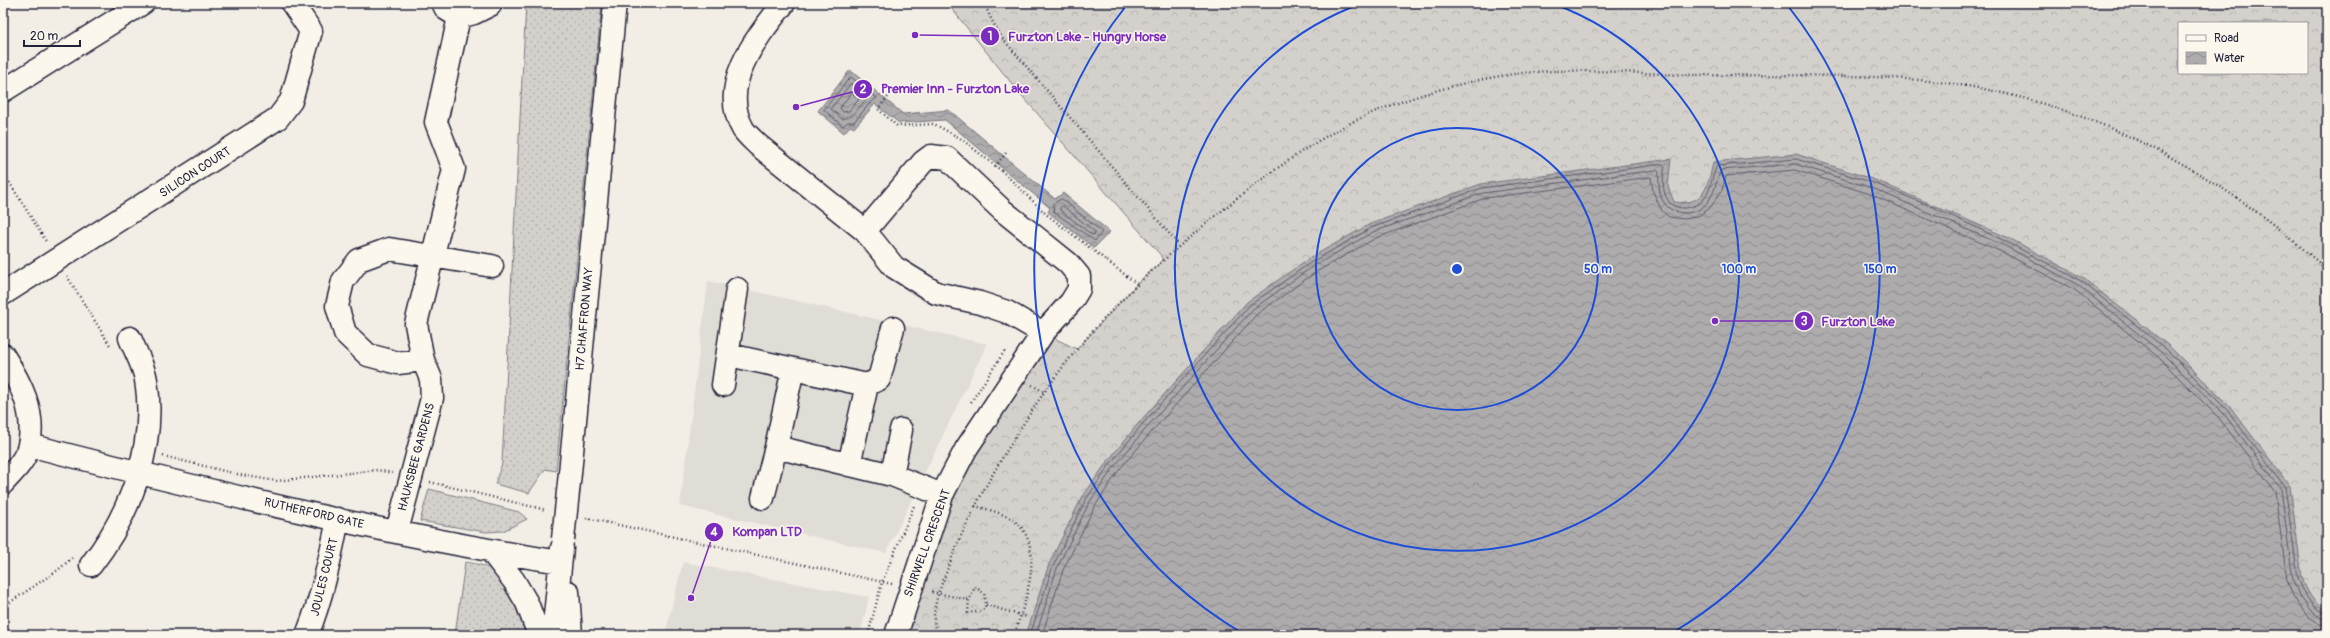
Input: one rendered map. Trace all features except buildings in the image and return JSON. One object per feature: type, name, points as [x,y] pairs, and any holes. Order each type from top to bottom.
[{"type":"street","points":[[3,91],[143,3]]},
{"type":"street","name":"SILICON COURT","points":[[3,294],[278,118],[291,101],[311,31],[292,3]]},
{"type":"street","points":[[443,3],[446,9],[459,17],[474,13],[490,5]]},
{"type":"street","name":"H7 CHAFFRON WAY","points":[[553,635],[615,3]]},
{"type":"street","points":[[784,3],[751,46],[740,74],[736,99],[738,118],[744,130],[758,145],[865,232],[894,267],[936,293],[980,303],[1007,312],[1043,333]]},
{"type":"street","name":"HAUKSBEE GARDENS","points":[[397,531],[432,398],[431,379],[423,360],[416,324],[454,169],[436,122],[459,17]]},
{"type":"street","name":"SHIRWELL CRESCENT","points":[[865,232],[923,162],[931,156],[947,158],[1002,210],[1068,263],[1079,276],[1079,289],[1071,302],[1043,333],[966,449],[942,495],[910,588],[896,635]]},
{"type":"street","points":[[423,360],[398,363],[368,355],[345,333],[338,306],[342,281],[359,260],[389,249],[492,266]]},
{"type":"street","points":[[723,385],[729,355],[737,289]]},
{"type":"street","points":[[729,355],[867,385],[879,379],[893,328]]},
{"type":"street","points":[[83,560],[108,543],[125,511],[144,451],[148,419],[146,379],[130,338]]},
{"type":"street","points":[[3,354],[20,382],[30,412],[29,445],[19,465],[3,483]]},
{"type":"street","points":[[763,498],[793,369]]},
{"type":"street","points":[[850,465],[867,385]]},
{"type":"street","points":[[892,476],[901,430]]},
{"type":"street","name":"RUTHERFORD GATE","points":[[29,445],[138,473],[338,519],[491,551],[560,562]]},
{"type":"street","points":[[776,447],[892,476],[942,495]]},
{"type":"street","name":"JOULES COURT","points":[[307,635],[316,614],[327,573],[338,519]]},
{"type":"street","points":[[563,539],[571,635]]},
{"type":"street","points":[[491,551],[521,592],[539,635]]},
{"type":"path","points":[[984,3],[992,21],[1003,39],[1179,245]]},
{"type":"path","points":[[937,635],[934,617],[938,593],[975,506],[1007,449],[1044,392],[1077,349],[1137,284],[1179,245],[1260,180],[1308,146],[1371,114],[1422,95],[1460,84],[1510,74],[1579,71],[1693,75],[1846,76],[1932,81],[1982,90],[2041,103],[2093,120],[2144,142],[2221,188],[2263,216],[2327,270]]},
{"type":"path","points":[[888,97],[878,109],[897,126],[934,124],[960,138],[995,166],[1046,214],[1137,284]]},
{"type":"path","points":[[995,166],[1006,153]]},
{"type":"path","points":[[3,172],[113,351]]},
{"type":"path","points":[[2327,211],[2325,236],[2327,244]]},
{"type":"path","points":[[144,451],[241,475],[276,481],[377,470],[550,511]]},
{"type":"path","points":[[975,506],[994,511],[1011,518],[1026,534],[1030,546],[1031,576],[1014,635]]},
{"type":"path","points":[[580,517],[969,600]]},
{"type":"path","points":[[3,607],[58,570],[83,560]]},
{"type":"path","points":[[975,587],[979,588],[986,598],[986,605],[982,611],[968,613],[969,600],[975,587]]},
{"type":"path","points":[[986,605],[1027,617]]},
{"type":"shaded area","points":[[708,281],[987,344],[886,553],[680,506]]},
{"type":"shaded area","points":[[683,562],[869,597],[860,635],[665,635]]},
{"type":"green space","points":[[526,3],[602,3],[556,471],[545,469],[529,493],[495,484],[502,463]]},
{"type":"green space","points":[[947,3],[2327,3],[2327,635],[896,635],[942,495],[1043,333],[1077,349],[1137,284],[1164,259],[1017,90]]},
{"type":"green space","points":[[429,489],[519,512],[527,519],[503,531],[486,532],[420,521]]},
{"type":"green space","points":[[465,562],[484,566],[500,578],[512,596],[526,635],[455,635]]},
{"type":"water","points":[[850,70],[903,114],[949,110],[1055,199],[1063,193],[1110,232],[1094,248],[1048,212],[1050,208],[945,120],[899,123],[875,104],[854,128],[850,126],[844,133],[818,111]]},
{"type":"water","points":[[1796,154],[1875,180],[2009,238],[2083,278],[2169,346],[2231,408],[2290,486],[2302,577],[2311,597],[2327,611],[2327,635],[1026,635],[1049,564],[1081,499],[1107,462],[1142,419],[1247,302],[1308,259],[1370,224],[1481,184],[1671,159],[1668,187],[1674,202],[1684,202],[1692,201],[1703,193],[1709,179],[1713,162]]},
{"type":"place","name":"Furzton Lake - Hungry Horse","points":[[915,35]]},
{"type":"place","name":"Premier Inn - Furzton Lake","points":[[796,107]]},
{"type":"place","name":"Furzton Lake","points":[[1715,321]]},
{"type":"place","name":"Kompan LTD","points":[[691,598]]}]
